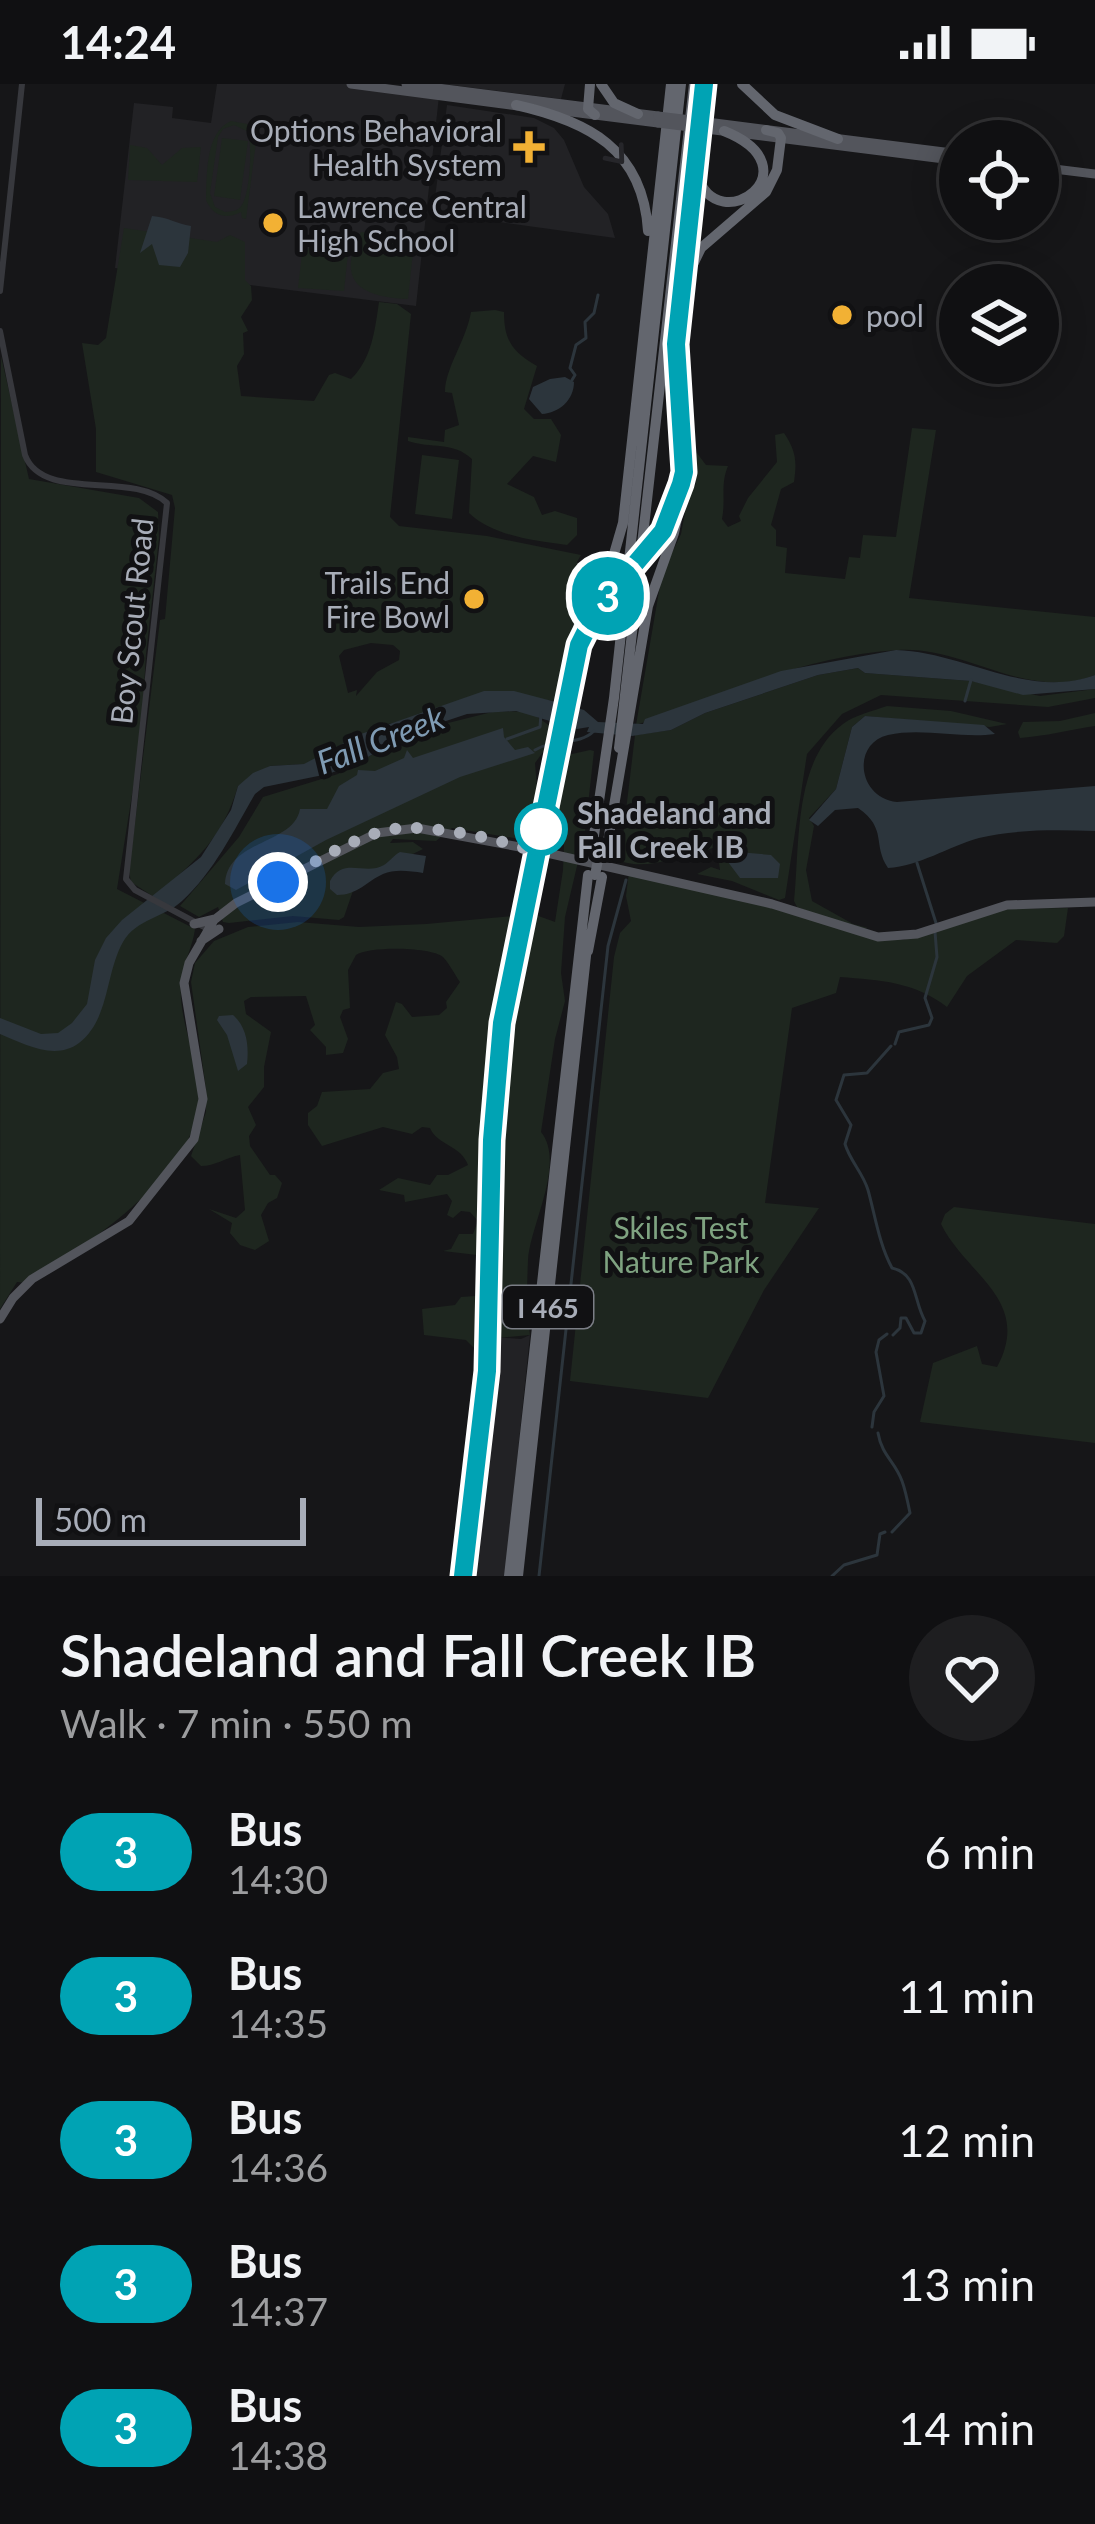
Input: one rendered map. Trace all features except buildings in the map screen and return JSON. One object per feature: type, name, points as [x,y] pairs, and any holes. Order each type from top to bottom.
[{"type":"highway","points":[[571,673],[577,630],[608,566],[624,516],[669,84]]},
{"type":"highway","name":"I 465","points":[[508,1576],[595,876],[624,711],[681,84]]},
{"type":"highway","name":"I 465","points":[[616,762],[694,84]]},
{"type":"highway","points":[[599,853],[619,785],[616,762],[625,697],[650,599],[677,522],[684,472],[676,389],[679,317],[704,84]]},
{"type":"highway","points":[[742,84],[775,115],[838,139]]},
{"type":"highway","points":[[586,109],[594,86],[614,103],[638,114]]},
{"type":"highway","points":[[516,105],[583,125],[611,146],[629,168],[647,217],[646,301]]},
{"type":"highway","points":[[679,317],[693,259],[766,192],[777,170],[781,138],[766,130]]},
{"type":"highway","points":[[696,153],[698,179],[708,195],[727,202],[750,196],[763,176],[760,155],[747,141],[724,131]]},
{"type":"highway","points":[[571,673],[584,633],[601,604],[672,514],[684,472]]},
{"type":"highway","name":"I 465","points":[[518,1576],[595,876]]},
{"type":"main road","points":[[351,84],[658,119]]},
{"type":"main road","points":[[406,84],[939,155]]},
{"type":"main road","points":[[706,126],[939,156]]},
{"type":"main road","points":[[1059,170],[1095,174]]},
{"type":"main road","points":[[463,1576],[487,1371],[492,1140],[502,1023],[571,673]]},
{"type":"main road","points":[[203,924],[368,837],[393,829],[428,830],[772,904],[878,937],[919,933],[1012,904],[1095,902]]},
{"type":"main road","points":[[0,1319],[32,1279],[128,1222],[195,1136],[203,1099],[184,982],[202,940],[203,924]]},
{"type":"main road","points":[[202,940],[203,924]]},
{"type":"street","points":[[0,291],[22,84]]},
{"type":"street","name":"Boy Scout Road","points":[[0,331],[33,470],[50,478],[146,491],[163,498],[168,506],[126,872],[132,887],[203,924]]},
{"type":"shaded area","name":"Lawrence Central High School","points":[[217,84],[349,84],[439,96],[416,306],[115,268],[134,103],[173,107],[172,118],[211,123]]},
{"type":"shaded area","points":[[443,84],[565,84],[561,99]]},
{"type":"shaded area","points":[[447,105],[534,118],[554,128],[584,187],[608,214],[615,238],[433,213]]},
{"type":"shaded area","points":[[530,1335],[505,1576],[469,1576],[495,1337]]},
{"type":"green space","points":[[231,121],[247,124],[256,142],[246,219],[241,212],[220,215],[206,200],[209,155],[216,134]],"holes":[[[234,125],[247,131],[250,156],[245,197],[237,210],[225,212],[215,207],[210,193],[218,137]]]},
{"type":"green space","points":[[222,138],[248,141],[240,200],[214,196]]},
{"type":"green space","points":[[130,145],[147,148],[162,165],[182,148],[201,147],[197,182],[128,180]]},
{"type":"green space","points":[[124,228],[217,242],[230,235],[245,242],[245,280],[251,286],[252,300],[241,317],[248,331],[243,333],[244,354],[237,366],[241,396],[314,401],[329,375],[351,379],[364,362],[379,302],[397,304],[411,314],[390,517],[399,526],[487,536],[581,555],[577,610],[558,697],[387,724],[305,764],[270,766],[238,786],[215,835],[154,897],[131,882],[175,508],[172,495],[96,472],[96,429],[82,343],[98,345],[106,338]],"holes":[[[371,643],[393,645],[400,651],[399,660],[377,672],[356,696],[357,690],[348,693],[339,656],[344,650]]]},
{"type":"green space","points":[[361,232],[414,242],[408,299],[377,295],[357,284],[351,263]]},
{"type":"green space","points":[[310,248],[348,253],[344,291],[298,288],[302,254]]},
{"type":"green space","points":[[471,312],[504,312],[511,344],[537,366],[524,409],[534,419],[551,419],[561,435],[556,462],[533,456],[507,484],[534,497],[542,515],[555,511],[577,518],[577,535],[567,545],[515,536],[479,521],[469,513],[472,459],[449,448],[408,441],[408,437],[444,442],[445,430],[459,425],[452,393],[445,392],[448,373]]},
{"type":"green space","points":[[1,356],[29,479],[139,498],[158,512],[141,738],[117,889],[195,929],[181,996],[199,1091],[195,1121],[162,1177],[79,1248],[27,1283],[17,1282],[0,1309]]},
{"type":"green space","points":[[912,428],[936,430],[909,598],[1095,617],[1095,675],[1045,682],[948,656],[898,650],[829,660],[764,678],[636,725],[662,574],[681,534],[688,496],[696,484],[693,454],[706,465],[728,466],[722,519],[728,527],[741,521],[748,498],[777,462],[775,435],[784,433],[795,456],[794,482],[781,489],[771,525],[776,530],[776,546],[787,548],[785,573],[845,579],[849,557],[860,558],[863,535],[896,537]]},
{"type":"green space","points":[[422,455],[459,460],[452,519],[415,514]]},
{"type":"green space","points":[[858,668],[865,673],[971,681],[1040,696],[1095,689],[1095,698],[1048,707],[881,695],[842,714],[807,754],[785,898],[697,874],[711,867],[720,870],[717,847],[709,849],[708,856],[643,864],[620,861],[635,735],[671,730],[705,713],[818,675]]},
{"type":"green space","points":[[887,706],[951,711],[1007,724],[990,727],[865,716],[852,727],[836,789],[809,818],[814,826],[806,870],[812,901],[868,928],[857,930],[797,907],[794,901],[802,805],[815,759],[827,740],[848,721]]},
{"type":"green space","points":[[496,711],[530,712],[553,728],[551,741],[535,763],[537,788],[526,840],[452,828],[436,841],[393,839],[390,843],[413,842],[423,849],[356,882],[339,920],[293,916],[229,923],[223,922],[218,907],[199,917],[180,906],[239,837],[263,797],[338,774],[412,732]]},
{"type":"green space","points":[[1095,713],[1095,726],[1020,738],[1018,732],[1023,722]]},
{"type":"green space","points":[[594,751],[585,832],[565,917],[561,973],[565,1001],[541,1132],[550,1160],[528,1260],[530,1335],[485,1339],[478,1352],[466,1340],[424,1335],[422,1309],[455,1305],[461,1297],[475,1296],[477,1255],[443,1251],[451,1249],[459,1234],[473,1234],[478,1221],[470,1212],[461,1211],[453,1218],[447,1215],[452,1201],[447,1194],[405,1202],[404,1195],[379,1190],[398,1178],[430,1185],[437,1175],[468,1165],[465,1158],[430,1128],[412,1134],[383,1127],[322,1146],[308,1125],[308,1113],[317,1106],[322,1092],[370,1089],[383,1073],[399,1069],[385,1035],[396,1002],[412,1017],[439,1015],[460,982],[445,960],[426,951],[400,949],[356,955],[348,970],[350,1008],[340,1017],[348,1039],[343,1053],[326,1055],[326,1047],[310,1030],[315,1025],[306,996],[244,1001],[246,1014],[271,1032],[264,1087],[248,1107],[256,1125],[249,1136],[250,1146],[270,1175],[282,1183],[277,1198],[261,1215],[269,1241],[255,1250],[240,1245],[230,1233],[232,1223],[209,1209],[236,1218],[245,1210],[240,1155],[201,1166],[191,1156],[206,1112],[206,1089],[191,982],[195,963],[214,941],[248,927],[298,922],[359,927],[426,924],[533,914],[555,922],[563,870],[565,820],[560,814],[554,836],[549,833],[563,756]]},
{"type":"green space","name":"Skiles Test Nature Park","points":[[629,872],[903,940],[1005,909],[1068,908],[1064,936],[1057,943],[1016,940],[967,976],[947,1007],[910,987],[840,977],[836,993],[792,1008],[765,1203],[819,1208],[764,1290],[708,1398],[570,1381],[614,957],[620,933],[631,921],[626,896]]},
{"type":"green space","points":[[954,1207],[1095,1224],[1095,1443],[920,1422],[933,1363],[977,1346],[982,1364],[997,1367],[1006,1344],[1002,1306],[941,1224]]},
{"type":"water","points":[[152,216],[191,226],[188,253],[180,267],[159,265],[152,244],[140,253]]},
{"type":"water","points":[[565,377],[574,382],[568,400],[542,414],[529,399],[533,387]]},
{"type":"water","name":"Fall Creek","points":[[896,650],[1021,679],[1070,681],[1095,675],[1095,689],[1023,695],[971,681],[865,673],[858,668],[818,675],[705,713],[671,730],[632,736],[587,732],[589,727],[577,729],[516,711],[467,714],[407,734],[356,764],[264,787],[193,890],[123,942],[102,1009],[79,1043],[50,1051],[0,1034],[0,1018],[41,1034],[58,1033],[72,1023],[87,1004],[95,960],[106,938],[201,857],[231,810],[238,786],[253,773],[270,766],[304,764],[361,734],[484,691],[514,691],[552,701],[584,710],[598,722],[643,724],[645,719],[781,671]]},
{"type":"water","points":[[865,716],[984,725],[995,734],[901,733],[876,740],[864,759],[864,770],[874,791],[884,798],[897,802],[1095,786],[1095,831],[993,835],[888,868],[873,823],[858,808],[835,810],[818,826],[809,820],[836,789],[852,727]]},
{"type":"water","points":[[503,728],[515,750],[528,747],[535,753],[460,777],[326,840],[236,890],[225,884],[237,858],[286,830],[300,809],[327,809],[339,786],[358,770],[375,771],[404,758],[407,750],[413,758]]},
{"type":"water","points":[[400,852],[426,856],[423,873],[388,872],[344,894],[330,889],[330,881],[341,870],[377,868]]},
{"type":"water","points":[[738,852],[771,855],[780,864],[778,878],[740,878],[728,862]]},
{"type":"water","points":[[233,1015],[247,1044],[247,1064],[238,1071],[217,1020]]},
{"type":"waterway","points":[[572,380],[576,345],[586,338],[585,322],[594,313],[598,295]]},
{"type":"waterway","points":[[965,701],[971,680]]},
{"type":"waterway","points":[[507,739],[540,727],[541,713]]},
{"type":"waterway","points":[[535,750],[581,739],[594,731]]},
{"type":"waterway","points":[[917,863],[936,923]]},
{"type":"waterway","points":[[539,1576],[608,946],[626,880]]},
{"type":"waterway","points":[[895,1044],[899,1032],[929,1025],[932,1018],[925,998],[937,957],[935,932]]},
{"type":"waterway","points":[[891,1046],[867,1073],[844,1075],[836,1100],[851,1125],[845,1144],[866,1184],[888,1259],[911,1282],[925,1321],[921,1333],[914,1333],[906,1318],[901,1318],[893,1335]]},
{"type":"waterway","points":[[872,1427],[884,1396],[876,1352],[879,1340],[887,1334]]},
{"type":"waterway","points":[[878,1433],[902,1481],[910,1513],[892,1532]]},
{"type":"waterway","points":[[832,1576],[844,1565],[877,1555],[880,1534],[885,1532]]},
{"type":"bus line","name":"3","points":[[463,1576],[487,1371],[492,1140],[507,990],[579,645],[597,609],[669,520],[684,472],[676,344],[704,84]]},
{"type":"place","name":"Options Behavioral Health System","points":[[529,147]]},
{"type":"place","name":"Lawrence Central High School","points":[[273,223]]},
{"type":"place","name":"pool","points":[[842,315]]},
{"type":"place","name":"Trails End Fire Bowl","points":[[474,599]]},
{"type":"place","name":"Shadeland and Fall Creek IB","points":[[541,829]]},
{"type":"route","points":[[278,882],[393,829],[411,827],[536,852],[541,829]]}]
